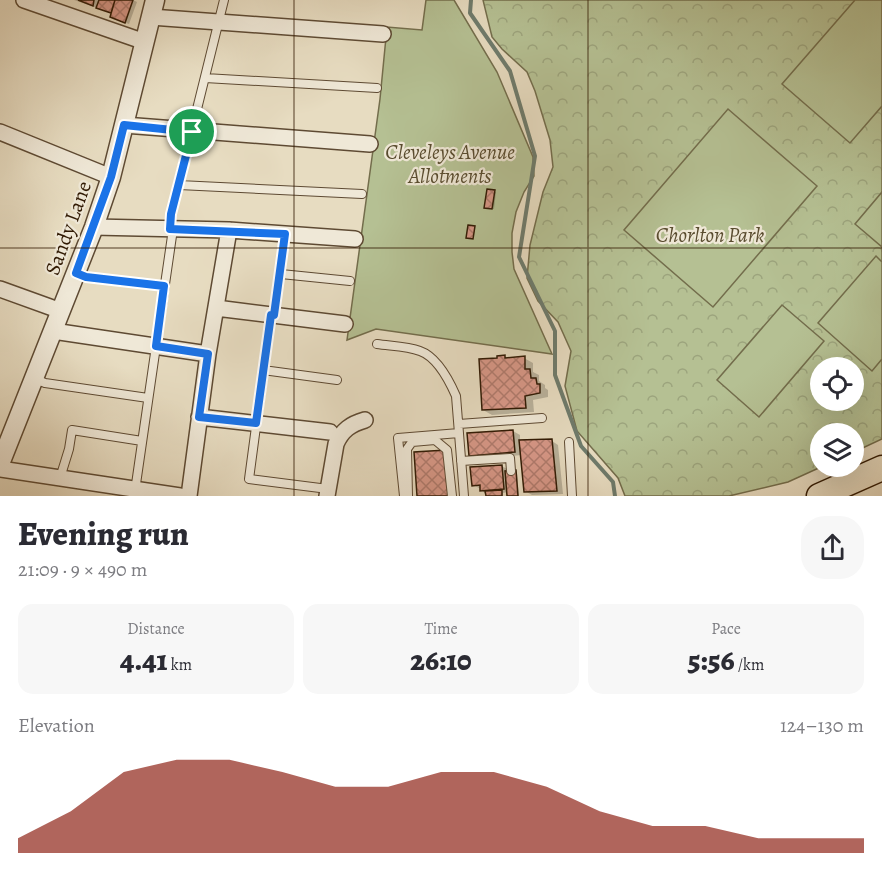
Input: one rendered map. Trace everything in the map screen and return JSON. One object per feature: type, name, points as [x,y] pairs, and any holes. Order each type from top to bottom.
[{"type":"main road","points":[[819,496],[882,468]]},
{"type":"street","points":[[24,0],[145,42]]},
{"type":"street","points":[[153,8],[218,22],[383,34]]},
{"type":"street","name":"Sandy Lane","points":[[0,464],[5,434],[34,378],[94,227],[111,177],[153,8]]},
{"type":"street","points":[[124,125],[370,144]]},
{"type":"street","points":[[0,132],[111,177]]},
{"type":"street","points":[[94,227],[229,230],[355,238]]},
{"type":"street","points":[[189,496],[208,354],[229,230]]},
{"type":"street","points":[[0,289],[61,311]]},
{"type":"street","points":[[216,308],[345,324]]},
{"type":"street","points":[[52,331],[208,354]]},
{"type":"street","points":[[199,417],[330,432]]},
{"type":"street","points":[[327,493],[339,437],[349,426],[365,420]]},
{"type":"street","points":[[0,469],[60,478],[102,490],[180,496]]},
{"type":"lane","points":[[135,493],[178,185],[224,0]]},
{"type":"lane","points":[[205,78],[377,88]]},
{"type":"lane","points":[[178,185],[362,194]]},
{"type":"lane","points":[[285,234],[263,370],[249,479],[327,493]]},
{"type":"lane","points":[[76,273],[86,277],[164,286]]},
{"type":"lane","points":[[280,274],[350,282]]},
{"type":"lane","points":[[377,344],[420,351],[429,356],[449,380],[456,396],[464,496]]},
{"type":"lane","points":[[263,370],[337,380]]},
{"type":"lane","points":[[34,378],[45,383],[148,398]]},
{"type":"lane","points":[[459,424],[542,418]]},
{"type":"lane","points":[[60,478],[72,430],[142,441]]},
{"type":"lane","points":[[406,496],[398,438],[459,433]]},
{"type":"lane","points":[[406,496],[407,449],[412,442],[435,440],[447,450],[452,496]]},
{"type":"lane","points":[[569,442],[572,496]]},
{"type":"lane","points":[[461,461],[510,458],[511,471]]},
{"type":"green space","name":"Cleveleys Avenue Allotments","points":[[426,0],[454,0],[497,72],[533,157],[534,176],[516,212],[512,233],[512,252],[514,269],[552,354],[376,329],[347,340],[380,99],[387,27],[422,30]]},
{"type":"green space","name":"Chorlton Park","points":[[483,0],[882,0],[882,439],[864,447],[864,423],[810,423],[810,472],[788,482],[729,496],[625,496],[618,478],[577,431],[565,386],[571,351],[558,322],[538,301],[527,278],[530,245],[543,192],[553,167],[550,140],[527,72],[492,37]]},
{"type":"green space","points":[[855,0],[882,0],[882,106],[850,143],[782,84]]},
{"type":"green space","points":[[728,109],[817,186],[713,307],[624,230]]},
{"type":"green space","points":[[882,192],[882,247],[855,224]]},
{"type":"green space","points":[[876,256],[882,262],[882,359],[872,371],[864,364],[864,357],[856,357],[818,323]]},
{"type":"green space","points":[[782,305],[824,341],[759,417],[717,380]]},
{"type":"building","points":[[78,0],[94,0],[93,6]]},
{"type":"building","points":[[99,0],[115,0],[111,13],[96,8]]},
{"type":"building","points":[[115,0],[133,0],[125,23],[110,17]]},
{"type":"building","points":[[487,189],[495,190],[492,209],[484,208]]},
{"type":"building","points":[[468,225],[475,226],[473,239],[466,238]]},
{"type":"building","points":[[505,355],[505,358],[525,356],[525,369],[530,369],[531,378],[536,378],[537,384],[540,384],[540,393],[525,396],[526,408],[482,410],[479,359]]},
{"type":"building","points":[[513,430],[515,452],[469,456],[467,433]]},
{"type":"building","points":[[552,439],[557,491],[524,492],[519,440]]},
{"type":"building","points":[[446,450],[449,496],[417,496],[414,452]]},
{"type":"building","points":[[502,465],[504,489],[480,491],[480,485],[472,486],[470,467]]},
{"type":"building","points":[[516,470],[518,496],[507,496],[505,471]]},
{"type":"building","points":[[502,490],[502,496],[486,496],[485,491]]},
{"type":"waterway","points":[[471,0],[470,13],[510,71],[535,156],[519,257],[555,331],[555,375],[581,446],[613,482],[615,496]]},
{"type":"route","points":[[124,125],[192,132],[171,214],[170,229],[285,234],[256,423],[199,417],[208,354],[156,346],[164,286],[86,277],[76,273],[111,177],[124,125]]}]
